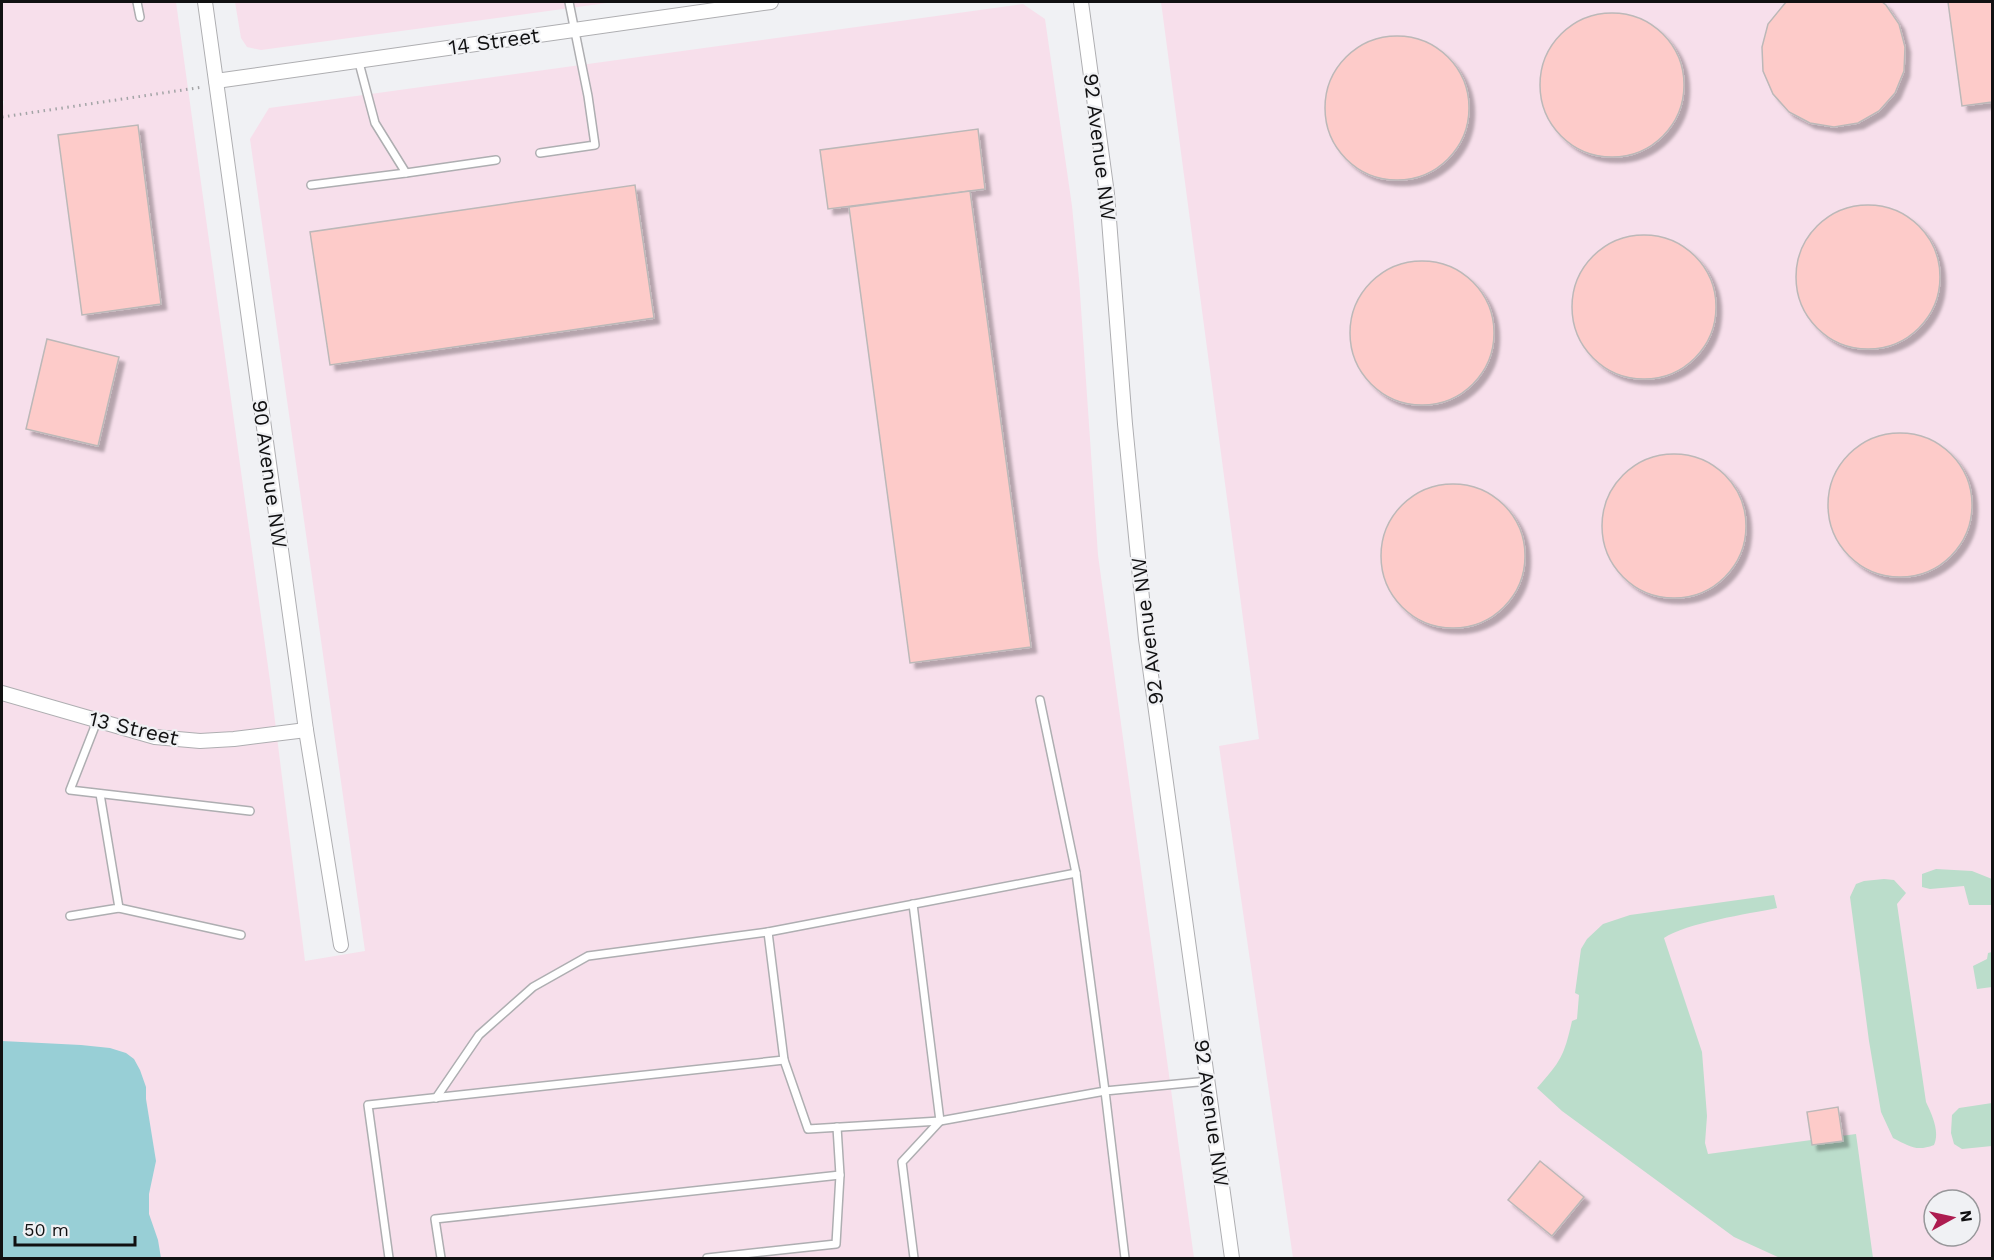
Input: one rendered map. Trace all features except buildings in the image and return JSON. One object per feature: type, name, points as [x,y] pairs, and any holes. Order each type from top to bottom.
[{"type":"street","name":"90 Avenue NW","points":[[205,2],[306,730],[341,945]]},
{"type":"street","name":"14 Street","points":[[216,83],[358,59],[771,2]]},
{"type":"street","name":"92 Avenue NW","points":[[1081,2],[1107,194],[1125,424],[1146,639],[1232,1258]]},
{"type":"street","name":"13 Street","points":[[2,693],[155,737],[200,741],[234,740],[306,730]]},
{"type":"lane","points":[[137,2],[140,17]]},
{"type":"lane","points":[[540,153],[595,145],[570,2]]},
{"type":"lane","points":[[358,59],[375,123],[406,173]]},
{"type":"lane","points":[[311,185],[496,160]]},
{"type":"lane","points":[[1040,700],[1076,873],[1125,1258]]},
{"type":"lane","points":[[97,721],[70,790],[250,811]]},
{"type":"lane","points":[[100,794],[119,908]]},
{"type":"lane","points":[[436,1098],[479,1035],[532,987],[588,956],[768,932],[1076,873]]},
{"type":"lane","points":[[913,904],[940,1121],[902,1162],[914,1258]]},
{"type":"lane","points":[[70,916],[119,908],[241,935]]},
{"type":"lane","points":[[768,932],[784,1060],[808,1129],[940,1121],[1105,1091],[1208,1081]]},
{"type":"lane","points":[[389,1258],[368,1105],[784,1060]]},
{"type":"lane","points":[[707,1258],[836,1244],[840,1175],[837,1127]]},
{"type":"lane","points":[[441,1258],[435,1220],[840,1175]]},
{"type":"path","points":[[2,117],[216,83]]},
{"type":"shaded area","points":[[2,2],[176,2],[270,681],[305,961],[365,951],[250,139],[269,108],[1023,4],[1045,19],[1072,206],[1098,555],[1194,1258],[2,1258],[2,112],[4,101],[2,101]]},
{"type":"shaded area","points":[[235,2],[614,2],[261,50],[247,47],[241,38]]},
{"type":"shaded area","points":[[1161,2],[1992,2],[1992,1258],[1293,1258],[1219,746],[1259,739]]},
{"type":"green space","points":[[1936,869],[1972,871],[1992,879],[1992,907],[1991,905],[1969,905],[1964,886],[1930,889],[1922,887],[1922,874]]},
{"type":"green space","points":[[1884,879],[1894,880],[1906,893],[1897,904],[1926,1102],[1936,1134],[1934,1145],[1922,1148],[1913,1147],[1893,1138],[1881,1112],[1869,1041],[1850,897],[1856,884]]},
{"type":"green space","points":[[1774,895],[1777,908],[1702,923],[1664,938],[1702,1052],[1707,1116],[1705,1143],[1708,1154],[1856,1134],[1873,1258],[1780,1258],[1734,1237],[1562,1111],[1537,1088],[1561,1058],[1572,1021],[1577,1019],[1579,995],[1575,993],[1581,949],[1587,939],[1603,924],[1630,915]]},
{"type":"green space","points":[[1992,952],[1992,987],[1977,989],[1973,966],[1987,959],[1988,953]]},
{"type":"green space","points":[[1992,1103],[1992,1146],[1962,1149],[1954,1144],[1951,1133],[1952,1115],[1959,1108]]},
{"type":"water","points":[[2,1041],[110,1048],[126,1053],[134,1059],[146,1087],[156,1161],[149,1194],[149,1214],[158,1240],[161,1258],[2,1258]]}]
